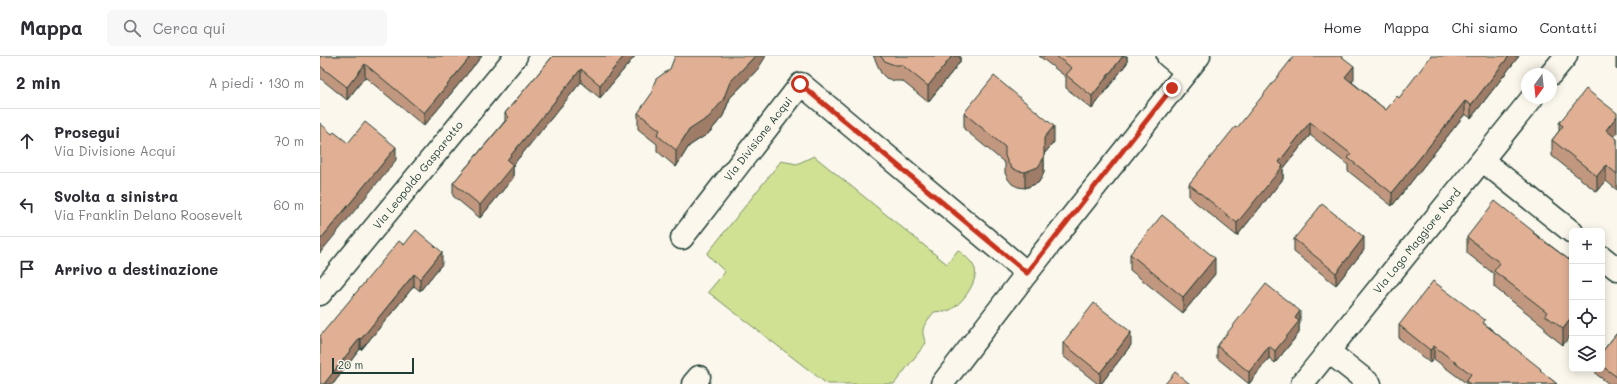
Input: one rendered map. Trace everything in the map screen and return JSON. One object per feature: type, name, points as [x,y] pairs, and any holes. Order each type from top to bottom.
[{"type":"street","name":"Via Leopoldo Gasparotto","points":[[320,294],[516,56]]},
{"type":"street","points":[[942,384],[1027,273],[1193,64],[1168,56]]},
{"type":"street","points":[[1556,68],[1566,56]]},
{"type":"street","name":"Via Divisione Acqui","points":[[682,238],[800,84],[1027,273]]},
{"type":"street","name":"Via Lago Maggiore Nord","points":[[1302,384],[1527,104]]},
{"type":"street","points":[[1482,160],[1569,230]]},
{"type":"street","points":[[1605,259],[1617,269]]},
{"type":"street","points":[[1328,351],[1370,384]]},
{"type":"green space","points":[[814,156],[947,264],[958,250],[974,266],[974,280],[964,298],[955,307],[948,311],[934,312],[924,326],[923,334],[926,343],[894,384],[827,384],[708,292],[725,272],[707,254],[781,161],[797,164]]},
{"type":"building","points":[[320,56],[471,56],[424,113],[365,64],[347,87],[320,66]]},
{"type":"building","points":[[553,56],[624,56],[600,85],[581,69],[507,160],[513,165],[480,205],[453,183],[509,117],[505,113]]},
{"type":"building","points":[[675,56],[755,56],[730,82],[723,100],[709,117],[689,130],[676,150],[657,135],[660,130],[638,113],[652,93],[656,79],[670,69]]},
{"type":"building","points":[[880,56],[952,56],[928,86],[902,65],[895,65],[886,62]]},
{"type":"building","points":[[1056,56],[1123,56],[1092,96],[1066,75],[1072,68]]},
{"type":"building","points":[[1294,56],[1341,56],[1354,66],[1345,77],[1386,110],[1397,96],[1399,98],[1431,56],[1509,56],[1471,105],[1465,101],[1392,193],[1348,158],[1351,154],[1310,122],[1279,162],[1283,166],[1237,223],[1189,184],[1235,127],[1237,128]]},
{"type":"building","points":[[994,76],[1054,126],[1044,138],[1044,155],[1038,167],[1025,172],[1012,168],[1005,156],[1005,147],[964,113]]},
{"type":"building","points":[[1586,89],[1617,113],[1617,116],[1606,130],[1617,139],[1617,174],[1606,165],[1597,176],[1552,140],[1563,126],[1559,123]]},
{"type":"building","points":[[365,122],[396,147],[320,240],[320,123],[332,134],[334,132],[348,143]]},
{"type":"building","points":[[1495,201],[1534,232],[1533,233],[1569,260],[1569,321],[1563,329],[1545,315],[1547,312],[1494,271],[1500,263],[1467,237]]},
{"type":"building","points":[[1322,204],[1364,237],[1336,273],[1294,239]]},
{"type":"building","points":[[1162,215],[1215,258],[1183,297],[1130,254]]},
{"type":"building","points":[[416,230],[442,252],[420,279],[414,274],[361,339],[360,338],[324,384],[320,384],[320,336],[399,241],[404,245]]},
{"type":"building","points":[[1433,281],[1485,320],[1483,323],[1541,369],[1540,370],[1557,384],[1470,384],[1466,381],[1471,374],[1434,346],[1430,350],[1399,325]]},
{"type":"building","points":[[1266,284],[1300,311],[1295,318],[1299,321],[1275,351],[1269,346],[1249,372],[1217,346]]},
{"type":"building","points":[[1094,303],[1131,332],[1100,373],[1063,343]]},
{"type":"building","points":[[1617,333],[1617,377],[1605,368],[1605,348]]},
{"type":"building","points":[[1175,372],[1190,384],[1165,384]]},
{"type":"route","points":[[800,84],[1027,273],[1172,88]]}]
